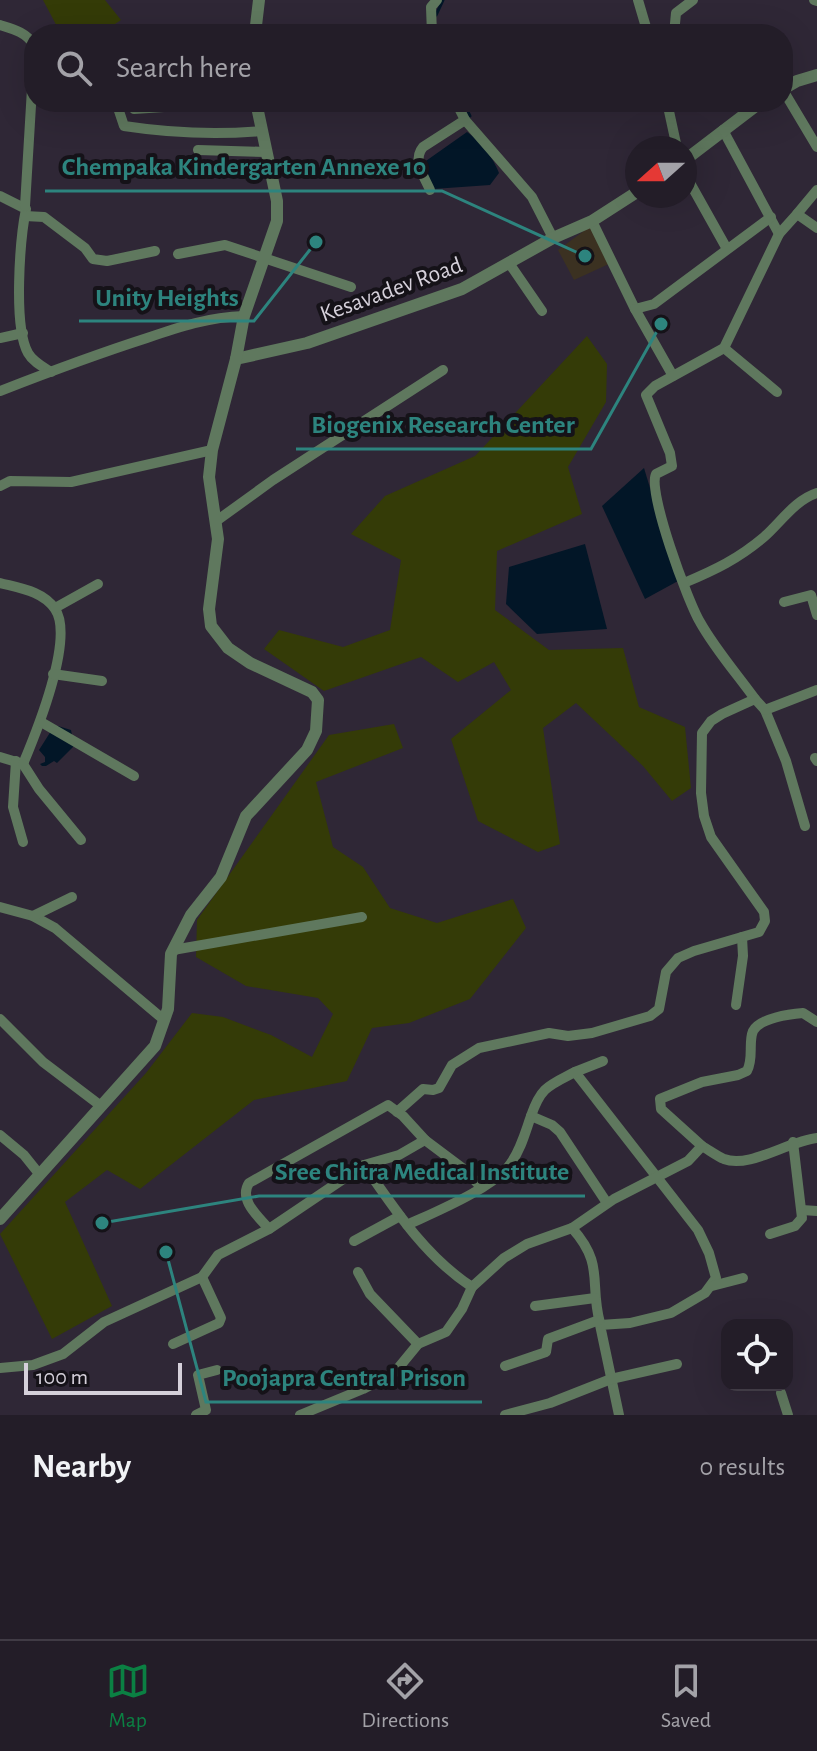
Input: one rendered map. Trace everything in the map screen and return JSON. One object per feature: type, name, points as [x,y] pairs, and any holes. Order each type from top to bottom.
[{"type":"street","points":[[256,24],[259,0]]},
{"type":"street","points":[[432,24],[431,7],[437,0]]},
{"type":"street","points":[[638,0],[645,24]]},
{"type":"street","points":[[675,24],[676,13],[693,0]]},
{"type":"street","points":[[0,25],[24,35]]},
{"type":"street","points":[[793,84],[817,75]]},
{"type":"street","points":[[793,107],[817,147]]},
{"type":"street","points":[[31,112],[20,288],[23,333],[26,350],[32,360],[51,372]]},
{"type":"street","points":[[119,112],[124,126],[167,133],[221,135],[262,131]]},
{"type":"street","points":[[0,1219],[155,1046],[168,1009],[173,950],[191,915],[221,877],[246,816],[307,750],[316,731],[318,700],[312,692],[228,648],[211,626],[209,609],[218,539],[209,477],[212,450],[244,316],[277,221],[258,112]]},
{"type":"street","points":[[461,112],[532,197],[553,238]]},
{"type":"street","points":[[669,112],[674,136]]},
{"type":"street","points":[[697,151],[747,112]]},
{"type":"street","points":[[430,190],[418,153],[465,120]]},
{"type":"street","points":[[723,130],[779,234]]},
{"type":"street","points":[[198,150],[267,152]]},
{"type":"street","points":[[805,826],[786,761],[765,710],[700,623],[684,583],[661,517],[653,482],[656,474],[672,466],[672,460],[646,399],[649,391],[724,348],[779,234],[817,190]]},
{"type":"street","points":[[697,195],[727,249]]},
{"type":"street","points":[[0,196],[25,211],[44,217],[85,248],[93,259],[107,261],[155,251]]},
{"type":"street","name":"Kesavadev Road","points":[[236,359],[307,343],[462,289],[553,238],[592,221],[625,200]]},
{"type":"street","points":[[797,214],[817,228]]},
{"type":"street","points":[[635,309],[654,304],[771,217]]},
{"type":"street","points":[[592,221],[635,309],[673,376]]},
{"type":"street","points":[[178,254],[225,245],[351,287]]},
{"type":"street","points":[[509,263],[542,311]]},
{"type":"street","points":[[0,391],[85,357],[191,322],[244,316]]},
{"type":"street","points":[[0,338],[23,333]]},
{"type":"street","points":[[724,348],[777,392]]},
{"type":"street","points":[[215,522],[273,480],[443,370]]},
{"type":"street","points":[[0,486],[10,481],[71,482],[212,450]]},
{"type":"street","points":[[684,583],[729,565],[765,537],[803,500],[817,493]]},
{"type":"street","points":[[0,583],[32,591],[55,608],[60,622],[61,644],[41,722],[19,762],[13,807],[23,842]]},
{"type":"street","points":[[55,608],[98,584]]},
{"type":"street","points":[[784,602],[811,595],[817,615]]},
{"type":"street","points":[[53,674],[102,681]]},
{"type":"street","points":[[765,710],[817,690]]},
{"type":"street","points":[[397,1112],[423,1089],[439,1088],[452,1065],[479,1048],[549,1033],[568,1036],[592,1033],[650,1016],[659,1009],[666,972],[678,958],[759,932],[766,918],[711,837],[701,793],[702,733],[711,721],[755,699]]},
{"type":"street","points":[[41,722],[134,776]]},
{"type":"street","points":[[0,757],[19,762],[81,840]]},
{"type":"street","points":[[33,916],[72,897]]},
{"type":"street","points":[[0,907],[33,916],[55,928],[163,1019]]},
{"type":"street","points":[[173,950],[362,917]]},
{"type":"street","points":[[736,1005],[743,956],[742,937]]},
{"type":"street","points":[[815,1017],[803,1013],[789,1014],[759,1025],[753,1032],[752,1057],[747,1071],[702,1082],[660,1099],[661,1109],[702,1146],[726,1160],[745,1162],[793,1142],[817,1138]]},
{"type":"street","points":[[0,1019],[43,1062],[101,1106]]},
{"type":"street","points":[[354,1241],[481,1187],[509,1167],[522,1144],[543,1088],[603,1061]]},
{"type":"street","points":[[575,1072],[698,1230],[714,1268],[716,1278],[712,1286]]},
{"type":"street","points":[[269,1229],[246,1200],[245,1189],[249,1183],[388,1105],[481,1187]]},
{"type":"street","points":[[531,1116],[560,1132],[607,1203]]},
{"type":"street","points":[[0,1135],[24,1155],[40,1175]]},
{"type":"street","points":[[0,1368],[33,1365],[63,1354],[104,1322],[202,1277],[218,1255],[269,1229],[364,1165],[399,1155],[425,1140]]},
{"type":"street","points":[[770,1234],[795,1226],[802,1218],[793,1142]]},
{"type":"street","points":[[300,1415],[395,1372],[418,1344],[446,1332],[472,1287],[504,1258],[527,1244],[572,1228],[607,1203],[688,1161],[702,1146]]},
{"type":"street","points":[[364,1165],[404,1221],[438,1260],[472,1287]]},
{"type":"street","points":[[802,1210],[817,1211]]},
{"type":"street","points":[[572,1228],[586,1245],[596,1274],[595,1298],[599,1323],[619,1415]]},
{"type":"street","points":[[358,1272],[370,1294],[418,1344]]},
{"type":"street","points":[[173,1344],[219,1323],[221,1318],[202,1277]]},
{"type":"street","points":[[505,1366],[546,1352],[548,1339],[563,1331],[599,1323],[630,1323],[671,1313],[712,1286],[743,1278]]},
{"type":"street","points":[[535,1306],[595,1298]]},
{"type":"street","points":[[505,1415],[550,1403],[611,1379],[677,1364]]},
{"type":"street","points":[[196,1415],[206,1410],[198,1375],[217,1370]]},
{"type":"street","points":[[781,1393],[788,1415]]},
{"type":"shaded area","points":[[592,225],[611,263],[574,280],[558,250]]},
{"type":"green space","points":[[43,0],[105,0],[121,20],[115,24],[56,24]]},
{"type":"green space","points":[[587,336],[607,364],[606,402],[568,467],[582,514],[497,551],[495,610],[549,650],[623,648],[639,707],[685,727],[691,788],[672,801],[643,766],[576,703],[543,728],[560,844],[538,852],[478,821],[451,739],[511,690],[494,662],[458,682],[421,657],[324,691],[264,649],[279,630],[343,647],[390,630],[401,560],[351,534],[385,496],[475,456]]},
{"type":"green space","points":[[394,724],[403,748],[316,782],[333,847],[363,867],[390,908],[437,923],[513,899],[526,928],[470,999],[409,1023],[372,1028],[347,1081],[254,1100],[140,1189],[107,1170],[65,1202],[112,1306],[52,1339],[0,1234],[146,1073],[192,1013],[223,1017],[271,1035],[312,1057],[333,1014],[318,998],[246,986],[196,957],[197,920],[329,735]]},
{"type":"water","points":[[467,132],[486,150],[499,173],[490,185],[433,189],[423,163]]},
{"type":"water","points":[[644,468],[678,581],[645,599],[602,506]]},
{"type":"water","points":[[585,544],[607,629],[537,634],[506,604],[509,567]]},
{"type":"water","points":[[58,726],[71,730],[74,746],[57,763],[54,761],[42,766],[40,764],[45,762],[45,757],[39,750]]},
{"type":"waterway","points":[[436,15],[443,0]]},
{"type":"waterway","points":[[468,112],[470,116]]},
{"type":"place","name":"Unity Heights","points":[[316,242]]},
{"type":"place","name":"Chempaka Kindergarten Annexe 10","points":[[585,256]]},
{"type":"place","name":"Biogenix Research Center","points":[[661,324]]},
{"type":"place","name":"Sree Chitra Medical Institute","points":[[102,1223]]},
{"type":"place","name":"Poojapra Central Prison","points":[[166,1252]]}]
